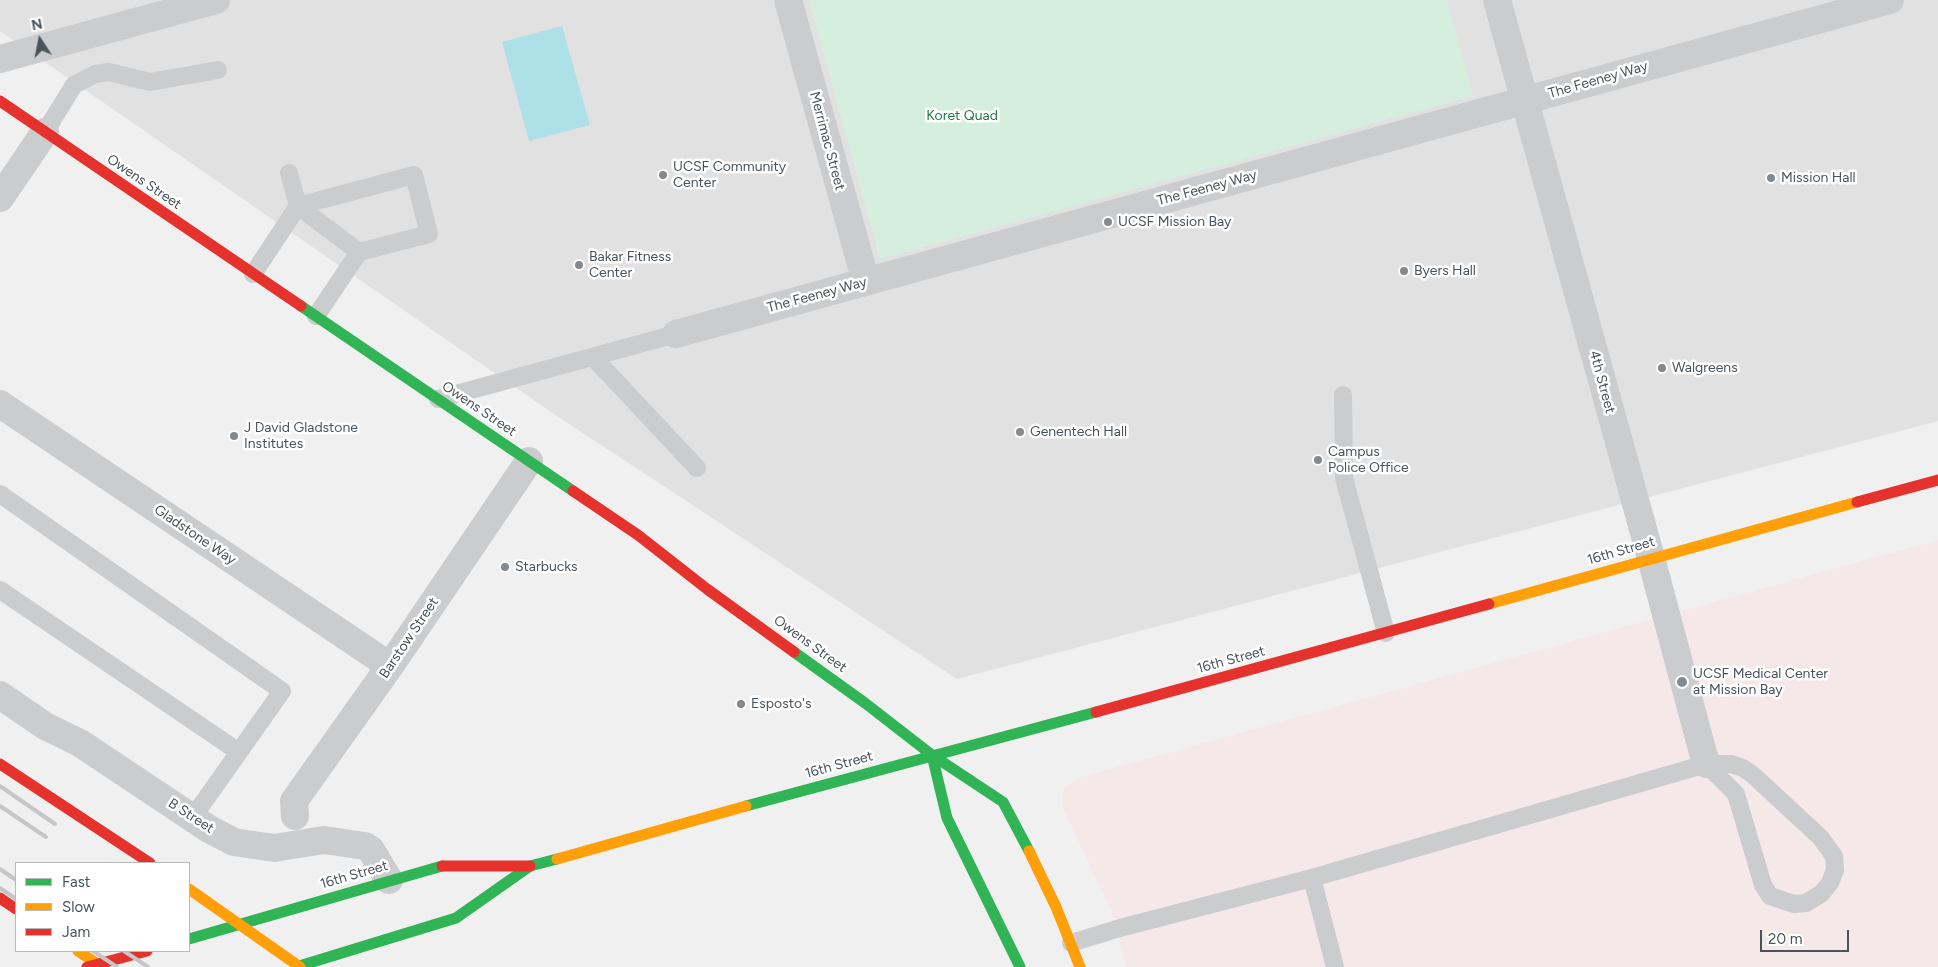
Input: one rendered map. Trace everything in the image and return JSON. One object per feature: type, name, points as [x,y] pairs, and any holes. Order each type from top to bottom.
[{"type":"main road","name":"Owens Street","points":[[0,102],[638,535],[707,589],[865,702],[932,756],[1003,802],[1031,855],[1080,967]]},
{"type":"main road","name":"16th Street","points":[[190,939],[440,866],[530,866],[714,814],[1386,633],[1938,480]]},
{"type":"main road","points":[[932,756],[947,818],[1020,967]]},
{"type":"main road","points":[[0,764],[148,862]]},
{"type":"main road","name":"16th Street","points":[[296,967],[456,918],[530,866]]},
{"type":"main road","points":[[190,890],[300,967]]},
{"type":"main road","points":[[0,898],[15,908]]},
{"type":"main road","points":[[80,952],[102,967]]},
{"type":"main road","points":[[87,967],[143,952]]},
{"type":"street","points":[[0,59],[216,0]]},
{"type":"street","name":"Merrimac Street","points":[[788,0],[866,282]]},
{"type":"street","name":"4th Street","points":[[1497,0],[1706,764]]},
{"type":"street","name":"The Feeney Way","points":[[676,334],[1890,0]]},
{"type":"street","points":[[0,198],[45,132]]},
{"type":"street","name":"Gladstone Way","points":[[0,404],[390,666]]},
{"type":"street","name":"Barstow Street","points":[[295,816],[294,801],[390,666],[529,461]]},
{"type":"street","name":"B Street","points":[[0,695],[45,726],[80,743],[210,829],[234,842],[274,848],[324,840],[365,846],[371,850],[389,880]]},
{"type":"lane","points":[[45,132],[74,85],[95,74],[109,72],[150,82],[218,70]]},
{"type":"lane","points":[[289,173],[298,206],[359,252]]},
{"type":"lane","points":[[253,274],[298,206],[414,175],[429,234],[359,252],[316,316]]},
{"type":"lane","name":"The Feeney Way","points":[[438,399],[676,334]]},
{"type":"lane","points":[[593,357],[698,468]]},
{"type":"lane","points":[[1343,395],[1344,478],[1386,633]]},
{"type":"lane","points":[[0,494],[282,691],[193,818]]},
{"type":"lane","points":[[0,590],[239,752]]},
{"type":"lane","points":[[1071,943],[1149,920],[1312,878],[1706,764],[1730,764],[1744,768],[1820,837],[1834,856],[1835,870],[1830,883],[1822,893],[1806,903],[1794,904],[1770,896],[1763,885],[1736,794],[1706,764]]},
{"type":"lane","points":[[1312,878],[1335,967]]},
{"type":"shaded area","name":"UCSF Mission Bay","points":[[0,0],[1938,0],[1938,421],[957,679],[554,414],[0,31]]},
{"type":"shaded area","name":"UCSF Medical Center at Mission Bay","points":[[1938,540],[1938,967],[1126,967],[1111,910],[1062,806],[1064,787],[1081,777]]},
{"type":"green space","name":"Koret Quad","points":[[809,0],[1447,0],[1473,96],[880,259]]},
{"type":"water","points":[[562,26],[590,125],[529,141],[502,42]]},
{"type":"railway","points":[[0,786],[55,824]]},
{"type":"railway","points":[[0,806],[46,837]]},
{"type":"railway","points":[[0,869],[15,879]]},
{"type":"railway","points":[[0,888],[15,898]]},
{"type":"railway","points":[[94,952],[117,967]]},
{"type":"railway","points":[[126,952],[148,967]]},
{"type":"traffic: fast","points":[[301,306],[573,491]]},
{"type":"traffic: fast","points":[[794,652],[865,703],[932,755],[1003,802],[1029,851]]},
{"type":"traffic: fast","points":[[746,806],[1096,712]]},
{"type":"traffic: fast","points":[[932,755],[947,818],[1020,967]]},
{"type":"traffic: fast","points":[[296,967],[456,918],[530,866],[557,859]]},
{"type":"traffic: fast","points":[[190,939],[442,866]]},
{"type":"traffic: slow","points":[[1489,604],[1857,502]]},
{"type":"traffic: slow","points":[[557,859],[746,806]]},
{"type":"traffic: slow","points":[[1029,851],[1056,907],[1080,967]]},
{"type":"traffic: slow","points":[[190,890],[300,967]]},
{"type":"traffic: slow","points":[[80,952],[102,967]]},
{"type":"traffic: jam","points":[[0,101],[301,306]]},
{"type":"traffic: jam","points":[[1857,502],[1938,480]]},
{"type":"traffic: jam","points":[[573,491],[638,535],[707,589],[794,652]]},
{"type":"traffic: jam","points":[[1096,712],[1489,604]]},
{"type":"traffic: jam","points":[[0,764],[148,862]]},
{"type":"traffic: jam","points":[[442,866],[530,866]]},
{"type":"traffic: jam","points":[[0,898],[15,908]]},
{"type":"traffic: jam","points":[[87,967],[143,952]]},
{"type":"place","name":"UCSF Community Center","points":[[663,175]]},
{"type":"place","name":"Mission Hall","points":[[1771,178]]},
{"type":"place","name":"UCSF Mission Bay","points":[[1108,222]]},
{"type":"place","name":"Bakar Fitness Center","points":[[579,265]]},
{"type":"place","name":"Byers Hall","points":[[1404,271]]},
{"type":"place","name":"Walgreens","points":[[1662,368]]},
{"type":"place","name":"Genentech Hall","points":[[1020,432]]},
{"type":"place","name":"J David Gladstone Institutes","points":[[234,436]]},
{"type":"place","name":"Campus Police Office","points":[[1318,460]]},
{"type":"place","name":"Starbucks","points":[[505,567]]},
{"type":"place","name":"UCSF Medical Center at Mission Bay","points":[[1682,682]]},
{"type":"place","name":"Esposto's","points":[[741,704]]}]
